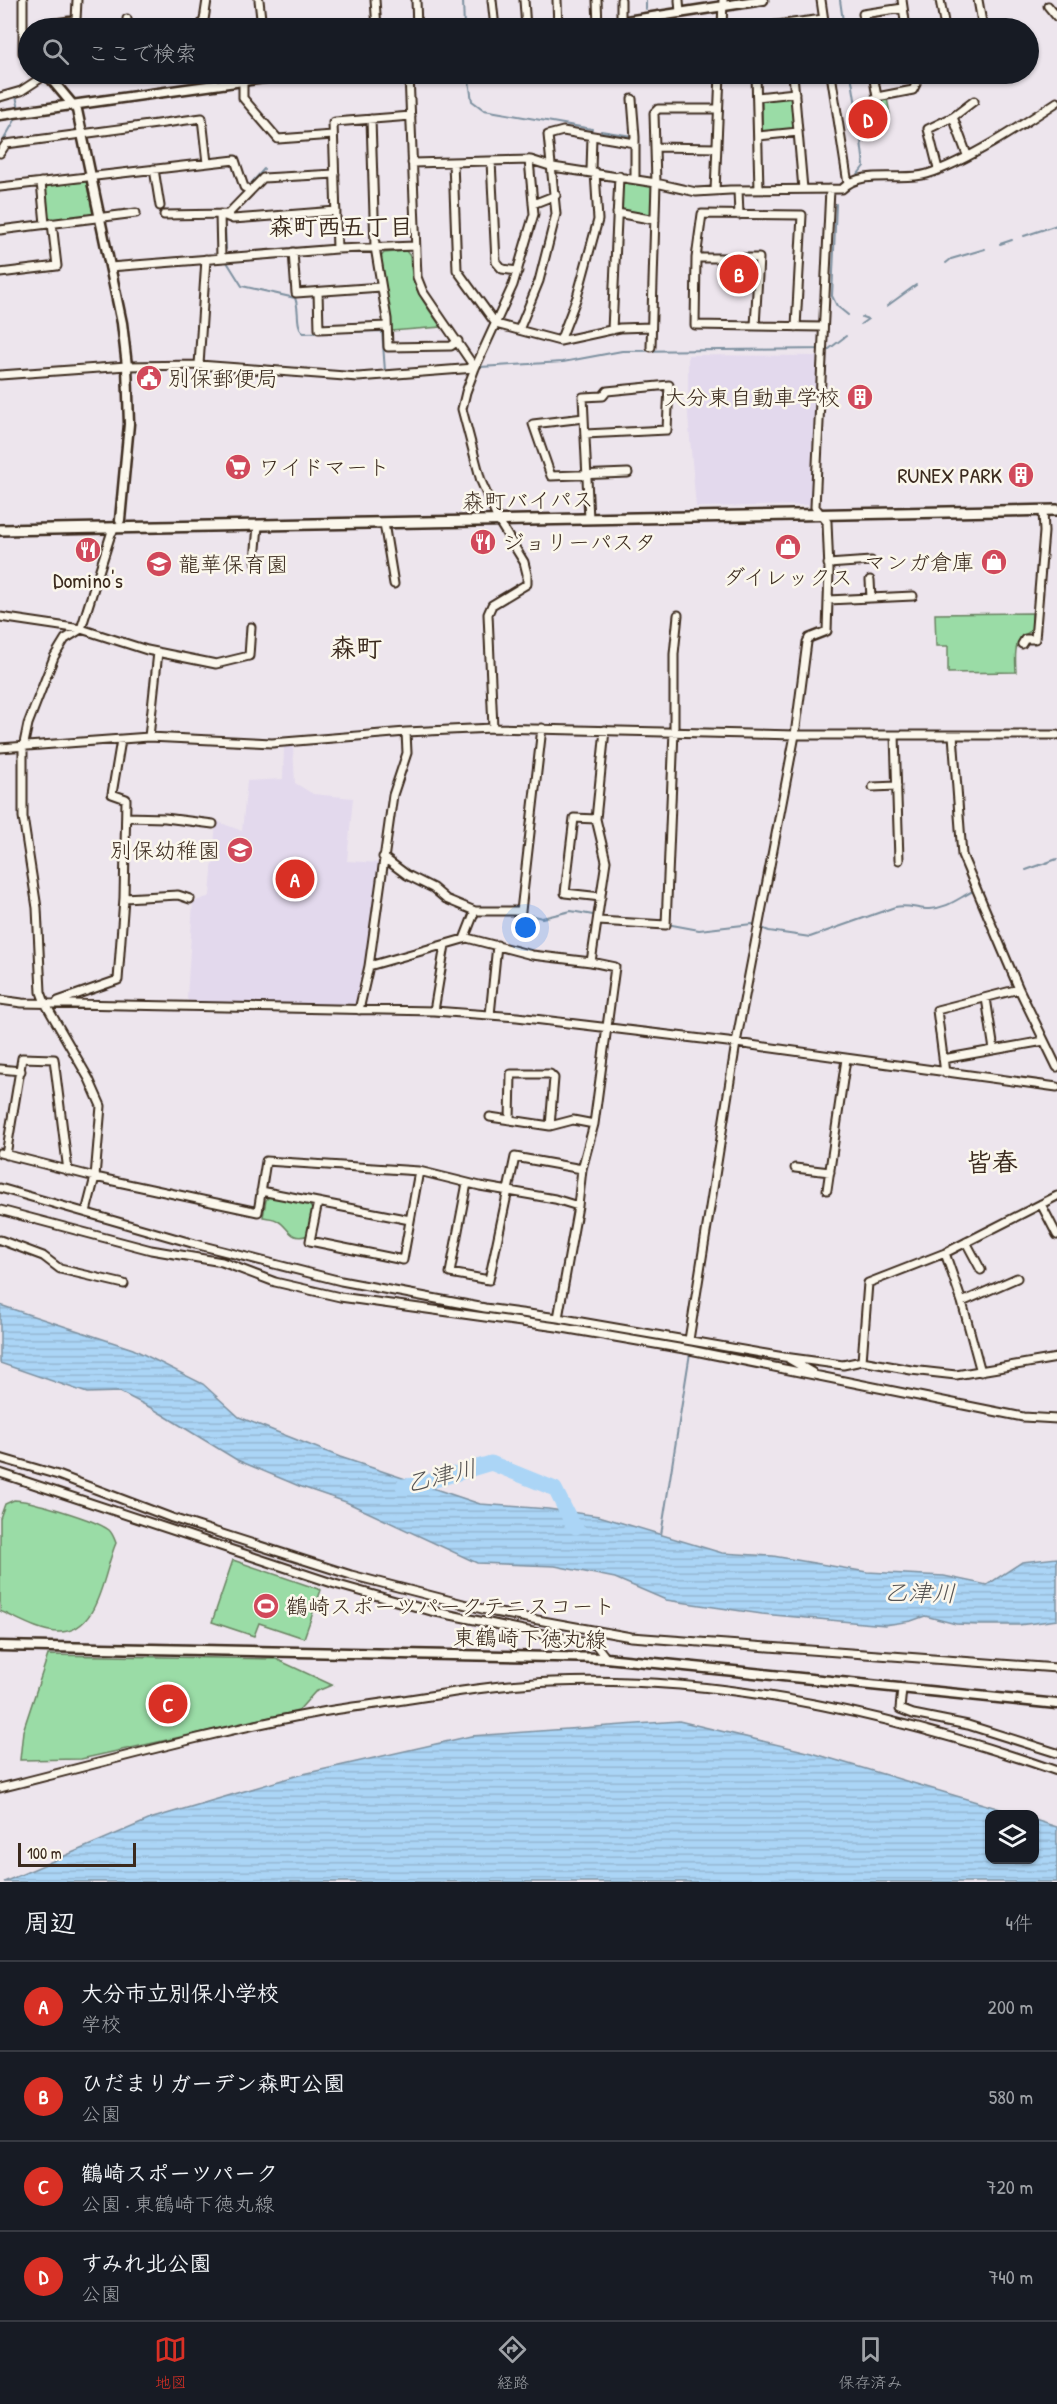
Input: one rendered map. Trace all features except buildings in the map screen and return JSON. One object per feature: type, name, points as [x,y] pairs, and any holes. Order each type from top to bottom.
[{"type":"main road","name":"森町バイパス","points":[[0,530],[118,524],[258,525],[1057,510]]},
{"type":"street","points":[[23,0],[23,18]]},
{"type":"street","points":[[76,18],[77,0]]},
{"type":"street","points":[[204,18],[207,0]]},
{"type":"street","points":[[259,0],[261,18]]},
{"type":"street","points":[[375,0],[376,18]]},
{"type":"street","points":[[416,0],[417,18]]},
{"type":"street","points":[[492,0],[494,18]]},
{"type":"street","points":[[524,0],[525,18]]},
{"type":"street","points":[[557,0],[558,18]]},
{"type":"street","points":[[597,0],[598,18]]},
{"type":"street","points":[[621,0],[621,18]]},
{"type":"street","points":[[679,0],[680,13]]},
{"type":"street","points":[[647,18],[724,3],[763,0]]},
{"type":"street","points":[[821,0],[823,18]]},
{"type":"street","points":[[943,0],[944,18]]},
{"type":"street","points":[[978,0],[981,18]]},
{"type":"street","points":[[723,18],[724,3]]},
{"type":"street","points":[[864,18],[863,14],[902,4]]},
{"type":"street","points":[[1048,6],[1057,17]]},
{"type":"street","points":[[0,97],[21,91],[32,84]]},
{"type":"street","points":[[56,84],[75,106],[83,135],[122,323],[127,366],[129,424],[118,524],[111,534],[81,629],[65,639],[54,657],[28,724],[23,748],[23,817],[34,881],[40,992],[89,1079],[101,1106],[95,1178],[86,1212]]},
{"type":"street","points":[[0,115],[75,106],[202,84]]},
{"type":"street","points":[[242,84],[243,98],[278,139],[333,135]]},
{"type":"street","points":[[409,84],[416,271],[421,288],[475,368]]},
{"type":"street","points":[[716,191],[719,84]]},
{"type":"street","points":[[756,84],[759,190]]},
{"type":"street","points":[[794,84],[803,189]]},
{"type":"street","points":[[833,84],[848,183]]},
{"type":"street","points":[[875,84],[877,97]]},
{"type":"street","points":[[859,113],[877,97],[913,90],[916,84]]},
{"type":"street","points":[[757,97],[795,93]]},
{"type":"street","points":[[632,99],[635,143],[634,179]]},
{"type":"street","points":[[938,169],[928,129],[953,117],[974,101]]},
{"type":"street","points":[[412,163],[529,160],[553,167],[619,176],[696,192],[842,189],[848,183],[862,179],[926,174],[968,155],[1057,102]]},
{"type":"street","points":[[651,346],[656,183],[654,113],[658,109],[718,109]]},
{"type":"street","points":[[337,249],[333,123],[411,116]]},
{"type":"street","points":[[953,117],[968,155]]},
{"type":"street","points":[[0,153],[6,144],[202,118],[207,163]]},
{"type":"street","points":[[371,119],[375,247],[388,347],[451,346],[458,341]]},
{"type":"street","points":[[519,330],[535,291],[556,214],[556,195],[548,135],[562,131],[635,143]]},
{"type":"street","points":[[758,136],[798,132]]},
{"type":"street","points":[[560,341],[577,297],[598,220],[592,136]]},
{"type":"street","points":[[655,147],[717,148]]},
{"type":"street","points":[[0,187],[235,160],[246,188]]},
{"type":"street","points":[[493,728],[488,614],[492,605],[526,584],[528,580],[524,562],[498,520],[481,481],[462,409],[475,368],[518,270],[534,214],[529,160]]},
{"type":"street","points":[[492,161],[496,262],[502,269],[518,270]]},
{"type":"street","points":[[453,162],[457,270],[496,324],[560,341],[612,330],[651,327]]},
{"type":"street","points":[[154,169],[160,206]]},
{"type":"street","points":[[164,215],[228,214],[263,178],[334,174]]},
{"type":"street","points":[[612,330],[619,176]]},
{"type":"street","points":[[0,273],[57,266],[41,182]]},
{"type":"street","points":[[689,1340],[736,1043],[795,735],[807,642],[809,638],[827,631],[827,520],[815,507],[830,189]]},
{"type":"street","points":[[738,190],[739,214]]},
{"type":"street","points":[[533,204],[556,195]]},
{"type":"street","points":[[220,214],[233,219],[336,212]]},
{"type":"street","points":[[0,230],[136,213]]},
{"type":"street","points":[[617,213],[655,220]]},
{"type":"street","points":[[220,214],[221,257]]},
{"type":"street","points":[[796,327],[802,215],[702,214],[696,258],[695,325],[796,327],[823,327]]},
{"type":"street","points":[[110,267],[293,252],[415,246]]},
{"type":"street","points":[[293,252],[296,293],[381,287]]},
{"type":"street","points":[[696,258],[759,258],[755,326]]},
{"type":"street","points":[[199,365],[206,259]]},
{"type":"street","points":[[318,292],[319,329],[387,326]]},
{"type":"street","points":[[0,375],[127,366],[199,365],[358,377],[475,368]]},
{"type":"street","points":[[585,434],[667,430],[669,384],[607,391],[603,396],[583,397],[589,519]]},
{"type":"street","points":[[584,418],[533,424],[551,476],[628,473]]},
{"type":"street","points":[[1022,644],[1025,639],[1035,639],[1044,532],[1043,510]]},
{"type":"street","points":[[384,523],[394,584]]},
{"type":"street","points":[[255,561],[258,525]]},
{"type":"street","points":[[828,564],[871,561]]},
{"type":"street","points":[[870,580],[871,598]]},
{"type":"street","points":[[828,600],[913,596]]},
{"type":"street","points":[[597,921],[666,925],[674,731],[674,654],[678,615]]},
{"type":"street","points":[[0,617],[81,629],[158,652],[216,664],[249,656],[251,627]]},
{"type":"street","points":[[149,736],[158,652]]},
{"type":"street","points":[[0,748],[23,748],[149,736],[272,743],[406,732],[493,728],[795,735],[1057,735]]},
{"type":"street","points":[[383,857],[407,875],[433,888],[446,899],[475,911],[521,911],[542,728]]},
{"type":"street","points":[[591,962],[606,861],[597,819],[605,730]]},
{"type":"street","points":[[359,1010],[369,966],[393,795],[407,753],[406,732]]},
{"type":"street","points":[[895,735],[899,860]]},
{"type":"street","points":[[953,735],[962,855],[1019,989],[1057,1067]]},
{"type":"street","points":[[54,1002],[118,980],[124,898],[126,799],[112,794],[121,740]]},
{"type":"street","points":[[873,787],[897,786]]},
{"type":"street","points":[[126,817],[165,818],[213,824]]},
{"type":"street","points":[[597,819],[574,818],[565,893],[601,897]]},
{"type":"street","points":[[124,898],[178,896],[190,899]]},
{"type":"street","points":[[464,939],[475,911]]},
{"type":"street","points":[[369,966],[467,938],[532,955],[615,967],[594,1124],[582,1169],[578,1206],[558,1318]]},
{"type":"street","points":[[434,1011],[446,945]]},
{"type":"street","points":[[490,1015],[497,945]]},
{"type":"street","points":[[945,1073],[937,1011],[1019,989]]},
{"type":"street","points":[[986,998],[994,1050]]},
{"type":"street","points":[[0,1000],[45,1003],[434,1011],[490,1015],[736,1043],[1057,1087]]},
{"type":"street","points":[[944,1059],[1044,1041]]},
{"type":"street","points":[[68,1171],[54,1059],[22,1058],[3,1154],[68,1171],[95,1178],[258,1212],[266,1161],[419,1171],[467,1183],[555,1199],[578,1206]]},
{"type":"street","points":[[827,1190],[846,1059]]},
{"type":"street","points":[[0,1069],[21,1071]]},
{"type":"street","points":[[510,1120],[511,1074],[550,1074],[554,1078],[550,1126]]},
{"type":"street","points":[[490,1117],[550,1126],[573,1120],[594,1124]]},
{"type":"street","points":[[467,1183],[450,1273],[489,1280],[515,1157],[582,1169]]},
{"type":"street","points":[[795,1168],[830,1172]]},
{"type":"street","points":[[318,1202],[310,1241],[403,1260],[419,1171]]},
{"type":"street","points":[[0,1188],[195,1244],[341,1281],[486,1308],[558,1318],[784,1357],[843,1365],[862,1361],[956,1376],[1057,1358]]},
{"type":"street","points":[[261,1191],[410,1220]]},
{"type":"street","points":[[862,1361],[868,1283],[945,1253],[1057,1196]]},
{"type":"street","points":[[1041,1204],[1057,1235]]},
{"type":"street","points":[[0,1210],[151,1250],[222,1262],[275,1282],[340,1297],[557,1327],[690,1350],[1023,1417],[1057,1419]]},
{"type":"street","points":[[0,1240],[43,1257],[60,1269],[124,1284]]},
{"type":"street","points":[[966,1242],[981,1270]]},
{"type":"street","points":[[945,1253],[962,1302],[981,1372]]},
{"type":"street","points":[[962,1302],[1017,1278]]},
{"type":"street","points":[[784,1357],[818,1376]]},
{"type":"street","points":[[0,1458],[58,1475],[172,1518],[351,1575],[494,1612],[631,1637],[1057,1668]]},
{"type":"street","points":[[0,1473],[356,1590],[430,1611],[596,1645],[606,1658]]},
{"type":"street","name":"東鶴崎下徳丸線","points":[[0,1646],[606,1658],[654,1661],[1057,1704]]},
{"type":"street","points":[[0,1788],[137,1753],[316,1713],[448,1693],[553,1682],[673,1684],[740,1692],[880,1719],[956,1739],[1057,1771]]},
{"type":"street","points":[[902,1689],[900,1709],[913,1714],[969,1725],[1057,1753]]},
{"type":"shaded area","points":[[688,355],[817,356],[810,505],[696,507],[688,416]]},
{"type":"shaded area","points":[[284,747],[293,747],[295,783],[313,794],[353,798],[347,861],[381,863],[366,973],[358,1003],[354,1007],[189,1003],[187,998],[193,902],[210,896],[216,821],[242,831],[247,781],[283,779]]},
{"type":"green space","points":[[789,97],[792,99],[794,127],[792,130],[763,133],[762,99]]},
{"type":"green space","points":[[887,98],[890,114],[872,122],[862,136],[859,117],[878,100]]},
{"type":"green space","points":[[86,180],[93,214],[50,220],[47,218],[46,185]]},
{"type":"green space","points":[[625,181],[653,186],[651,214],[648,216],[625,212],[621,209],[622,183]]},
{"type":"green space","points":[[406,251],[410,256],[413,277],[419,294],[441,327],[391,331],[380,258],[384,253]]},
{"type":"green space","points":[[723,261],[751,262],[755,266],[754,283],[723,282]]},
{"type":"green space","points":[[1032,613],[1032,630],[1021,639],[1016,647],[1016,672],[948,673],[948,646],[936,646],[935,614]]},
{"type":"green space","points":[[270,1196],[309,1204],[312,1209],[308,1235],[297,1237],[277,1220],[263,1217],[266,1200]]},
{"type":"green space","points":[[14,1500],[34,1503],[77,1516],[102,1526],[113,1536],[116,1543],[98,1599],[83,1623],[71,1630],[57,1632],[42,1629],[0,1611],[0,1518],[5,1504]]},
{"type":"green space","name":"鶴崎スポーツパークテニスコート","points":[[233,1560],[321,1590],[304,1638],[259,1623],[254,1636],[212,1622]]},
{"type":"green space","points":[[48,1655],[276,1659],[332,1685],[315,1692],[298,1711],[81,1759],[20,1760],[23,1731]]},
{"type":"water","points":[[0,1305],[133,1349],[203,1384],[239,1417],[340,1457],[480,1504],[548,1509],[599,1516],[722,1553],[773,1556],[867,1572],[944,1576],[987,1585],[1022,1562],[1057,1558],[1057,1620],[1019,1625],[978,1625],[956,1624],[925,1616],[911,1621],[885,1625],[762,1614],[666,1600],[615,1578],[555,1566],[477,1563],[346,1502],[299,1486],[237,1460],[155,1410],[120,1392],[87,1393],[0,1363]]},
{"type":"water","points":[[679,1721],[812,1753],[1004,1810],[985,1810],[985,1864],[1039,1864],[1039,1821],[1057,1827],[1057,1882],[4,1882],[153,1818],[299,1775],[471,1736]]},
{"type":"waterway","points":[[463,0],[464,18]]},
{"type":"waterway","points":[[646,0],[646,9]]},
{"type":"waterway","points":[[840,0],[843,18]]},
{"type":"waterway","points":[[469,84],[472,101],[484,110],[592,129]]},
{"type":"waterway","points":[[853,84],[857,112]]},
{"type":"waterway","points":[[16,96],[19,109]]},
{"type":"waterway","points":[[858,116],[864,166],[858,174]]},
{"type":"waterway","points":[[0,146],[15,120]]},
{"type":"waterway","points":[[601,131],[632,136]]},
{"type":"waterway","points":[[240,196],[264,169]]},
{"type":"waterway","points":[[836,204],[832,296],[837,306],[848,315]]},
{"type":"waterway","points":[[1024,236],[1057,225]]},
{"type":"waterway","points":[[225,227],[226,249]]},
{"type":"waterway","points":[[1000,244],[1012,240]]},
{"type":"waterway","points":[[946,263],[951,259],[985,249]]},
{"type":"waterway","points":[[227,262],[242,286],[295,298],[299,325],[303,333],[382,331],[385,371]]},
{"type":"waterway","points":[[887,306],[916,285]]},
{"type":"waterway","points":[[862,317],[868,319]]},
{"type":"waterway","points":[[861,324],[868,319]]},
{"type":"waterway","points":[[480,367],[563,362],[622,351],[829,349],[846,336]]},
{"type":"waterway","points":[[1026,870],[1057,859]]},
{"type":"waterway","points":[[672,925],[699,930],[752,924],[769,931],[810,937],[895,907],[929,909],[942,907],[973,891]]},
{"type":"waterway","points":[[525,914],[542,918],[571,911],[593,915]]},
{"type":"waterway","points":[[661,1535],[690,1353]]},
{"type":"waterway","name":"乙津川","points":[[403,1486],[418,1485],[491,1463],[555,1489],[576,1527]]},
{"type":"place","name":"すみれ北公園","points":[[868,119]]},
{"type":"place","name":"ひだまりガーデン森町公園","points":[[739,274]]},
{"type":"place","name":"別保郵便局","points":[[149,378]]},
{"type":"place","name":"大分東自動車学校","points":[[860,397]]},
{"type":"place","name":"ワイドマート","points":[[238,467]]},
{"type":"place","name":"RUNEX PARK","points":[[1021,475]]},
{"type":"place","name":"ジョリーパスタ","points":[[483,542]]},
{"type":"place","name":"ダイレックス","points":[[788,547]]},
{"type":"place","name":"Domino's","points":[[88,550]]},
{"type":"place","name":"マンガ倉庫","points":[[994,562]]},
{"type":"place","name":"龍華保育園","points":[[159,564]]},
{"type":"place","name":"別保幼稚園","points":[[240,850]]},
{"type":"place","name":"大分市立別保小学校","points":[[295,879]]},
{"type":"place","name":"鶴崎スポーツパークテニスコート","points":[[266,1606]]},
{"type":"place","name":"鶴崎スポーツパーク","points":[[168,1704]]},
{"type":"district","name":"森町西五丁目","points":[[341,226]]},
{"type":"district","name":"森町","points":[[356,647]]},
{"type":"district","name":"皆春","points":[[992,1161]]}]
